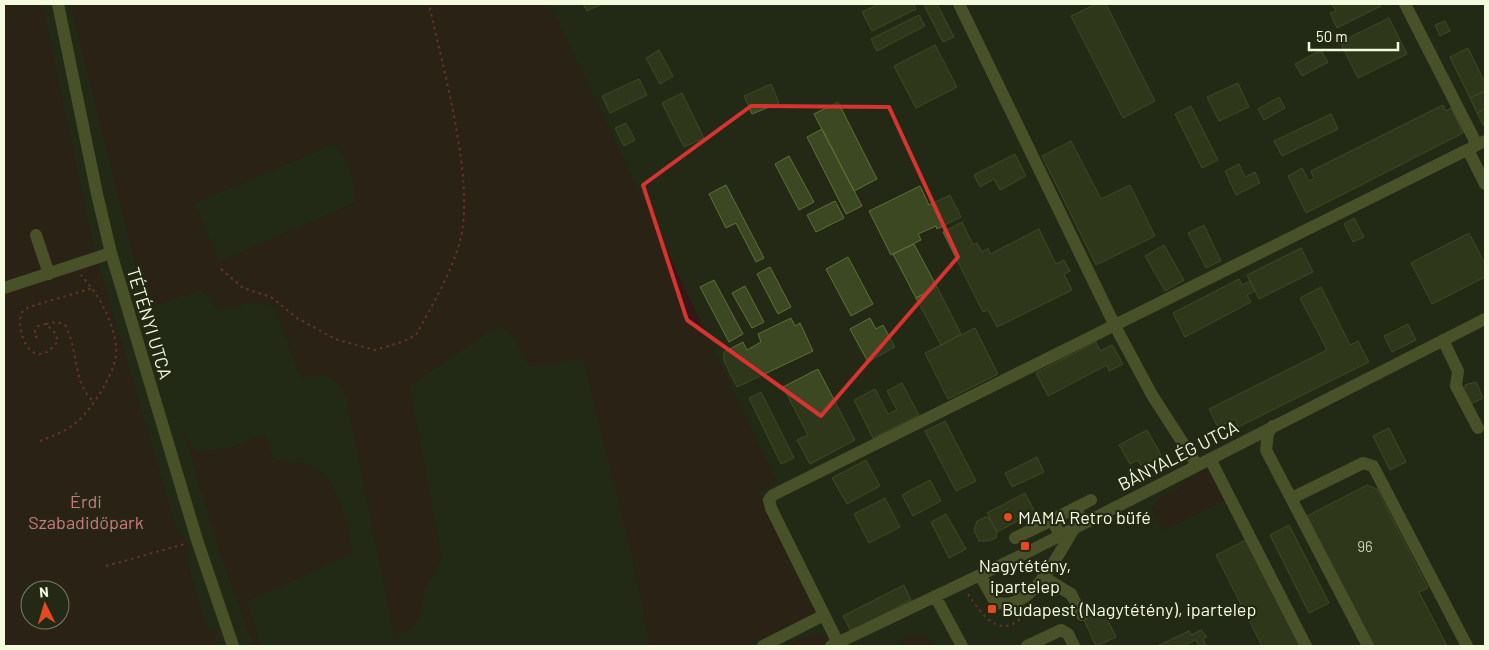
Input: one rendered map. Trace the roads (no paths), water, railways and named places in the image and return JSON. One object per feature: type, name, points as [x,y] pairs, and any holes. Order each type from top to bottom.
[{"type":"street","name":"TÉTÉNYI UTCA","points":[[58,4],[111,253],[197,540],[232,646]]},
{"type":"street","points":[[959,4],[1115,326],[1152,395],[1197,465]]},
{"type":"street","points":[[1405,4],[1477,145],[1485,184]]},
{"type":"street","points":[[835,645],[824,615],[771,508],[770,500],[773,495],[1477,145]]},
{"type":"street","points":[[36,234],[49,274]]},
{"type":"street","points":[[4,288],[111,253]]},
{"type":"street","name":"BÁNYALÉG UTCA","points":[[835,645],[1060,536],[1485,319]]},
{"type":"street","points":[[1443,340],[1459,374],[1456,386],[1478,428]]},
{"type":"street","points":[[1266,450],[1268,433],[1274,426]]},
{"type":"street","points":[[1241,443],[1251,442],[1266,450],[1368,646]]},
{"type":"street","points":[[1210,459],[1306,646]]},
{"type":"street","points":[[1292,498],[1363,463],[1369,464],[1467,646]]},
{"type":"street","points":[[1015,538],[1091,500]]},
{"type":"street","points":[[980,576],[995,602],[1007,605],[1020,601],[1031,592],[1043,577],[1079,526],[1076,508]]},
{"type":"street","points":[[1052,520],[1060,536]]},
{"type":"street","points":[[1043,577],[1071,594],[1082,615]]},
{"type":"street","points":[[936,596],[962,646]]},
{"type":"street","points":[[763,646],[824,615]]},
{"type":"street","points":[[1027,646],[1061,630],[1068,634],[1074,646]]},
{"type":"place","name":"MAMA Retro büfé","points":[[1008,517]]},
{"type":"place","name":"Nagytétény, ipartelep","points":[[1025,546]]},
{"type":"place","name":"Budapest (Nagytétény), ipartelep","points":[[992,609]]},
{"type":"park label","name":"Érdi Szabadidőpark","points":[[86,511]]}]
